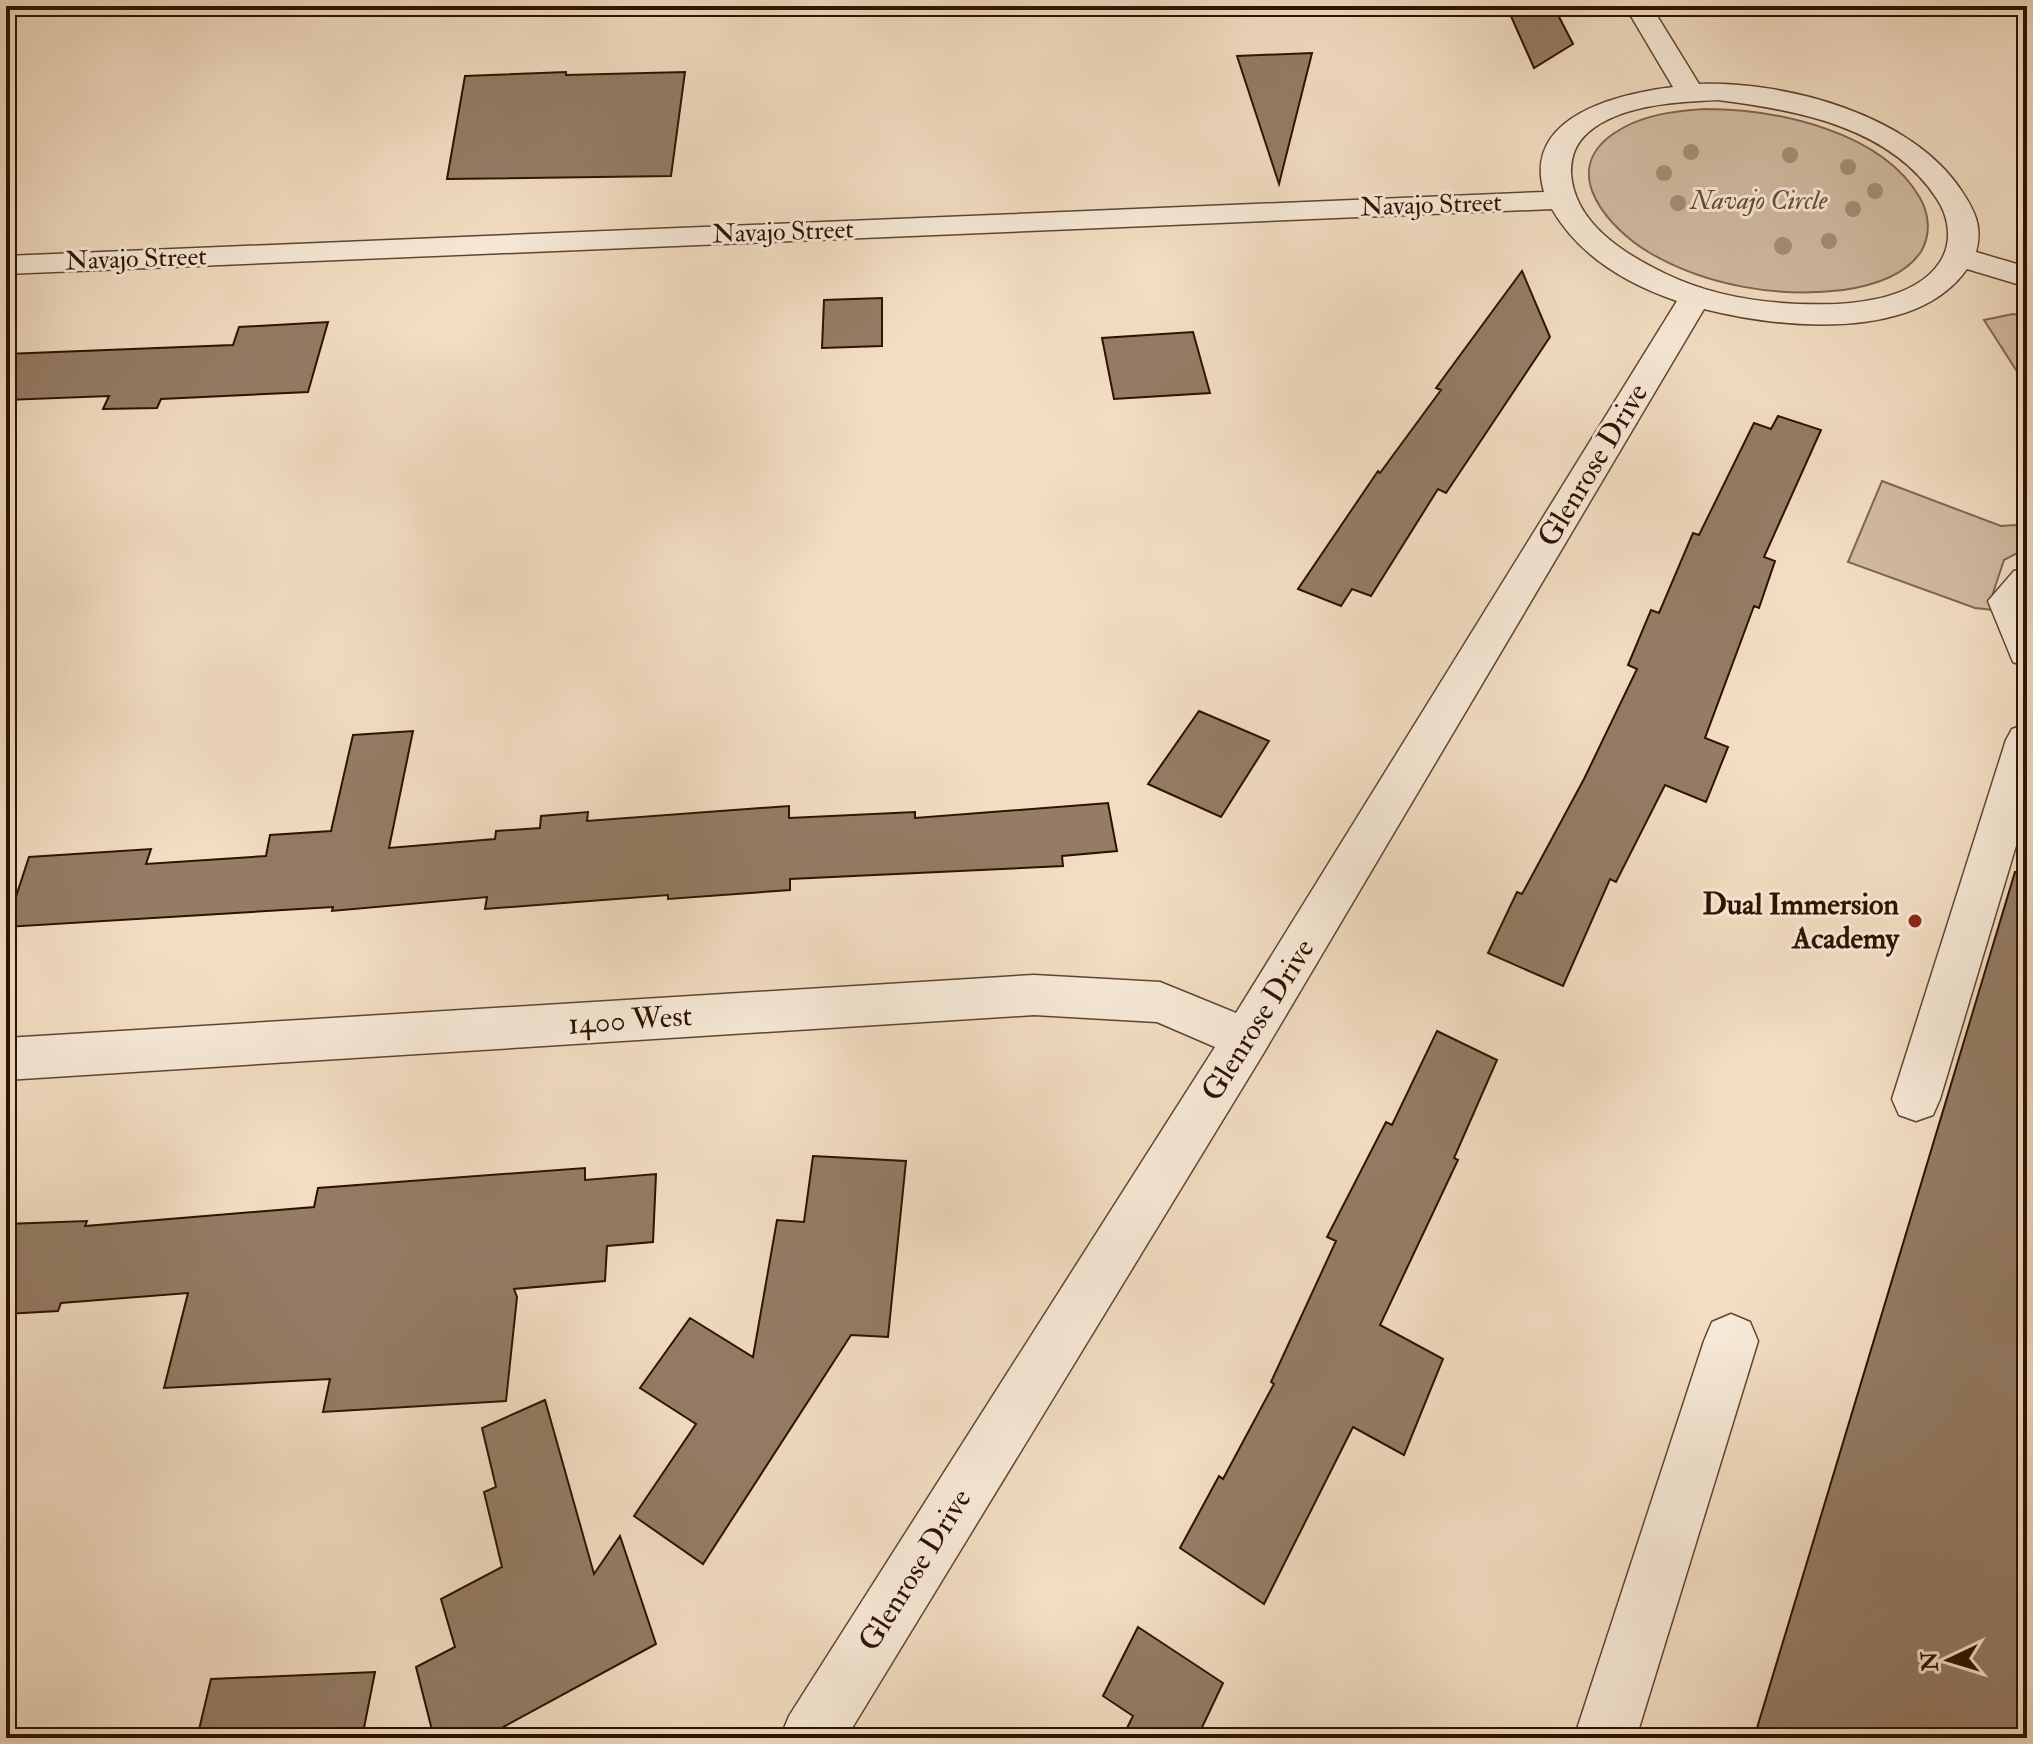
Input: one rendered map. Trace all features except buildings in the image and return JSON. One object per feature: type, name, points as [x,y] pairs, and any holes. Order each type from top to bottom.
[{"type":"street","points":[[1638,6],[1690,92]]},
{"type":"street","points":[[1690,92],[1754,95],[1789,102],[1846,119],[1887,138],[1935,175],[1952,195],[1962,216],[1964,236],[1959,257],[1950,271],[1933,286],[1909,299],[1881,308],[1848,314],[1773,312],[1696,296],[1653,280],[1603,250],[1577,225],[1560,200],[1554,175],[1564,143],[1575,129],[1612,107],[1690,92]]},
{"type":"street","name":"Navajo Street","points":[[6,265],[1560,200]]},
{"type":"street","points":[[1959,257],[2027,277]]},
{"type":"street","name":"Glenrose Drive","points":[[811,1738],[1246,1039],[1696,296]]},
{"type":"street","points":[[2027,581],[2007,601],[2027,652]]},
{"type":"street","points":[[1916,1099],[2027,740]]},
{"type":"street","name":"1400 West","points":[[6,1059],[1034,995],[1160,1002],[1246,1039]]},
{"type":"street","points":[[1605,1738],[1731,1341]]},
{"type":"green space","name":"Navajo Circle","points":[[1705,109],[1763,113],[1794,119],[1854,140],[1880,156],[1903,175],[1923,204],[1928,230],[1922,250],[1907,267],[1887,278],[1854,288],[1818,292],[1744,287],[1695,274],[1650,253],[1606,216],[1590,183],[1590,166],[1597,149],[1613,134],[1634,122],[1657,115]]},
{"type":"green space","points":[[2013,314],[2027,316],[2027,387],[1984,320]]},
{"type":"green space","points":[[1882,481],[2001,526],[2015,525],[2027,530],[2027,548],[2004,560],[1992,596],[1994,610],[1975,608],[1848,562]]},
{"type":"place","name":"Dual Immersion Academy","points":[[1915,921]]}]
